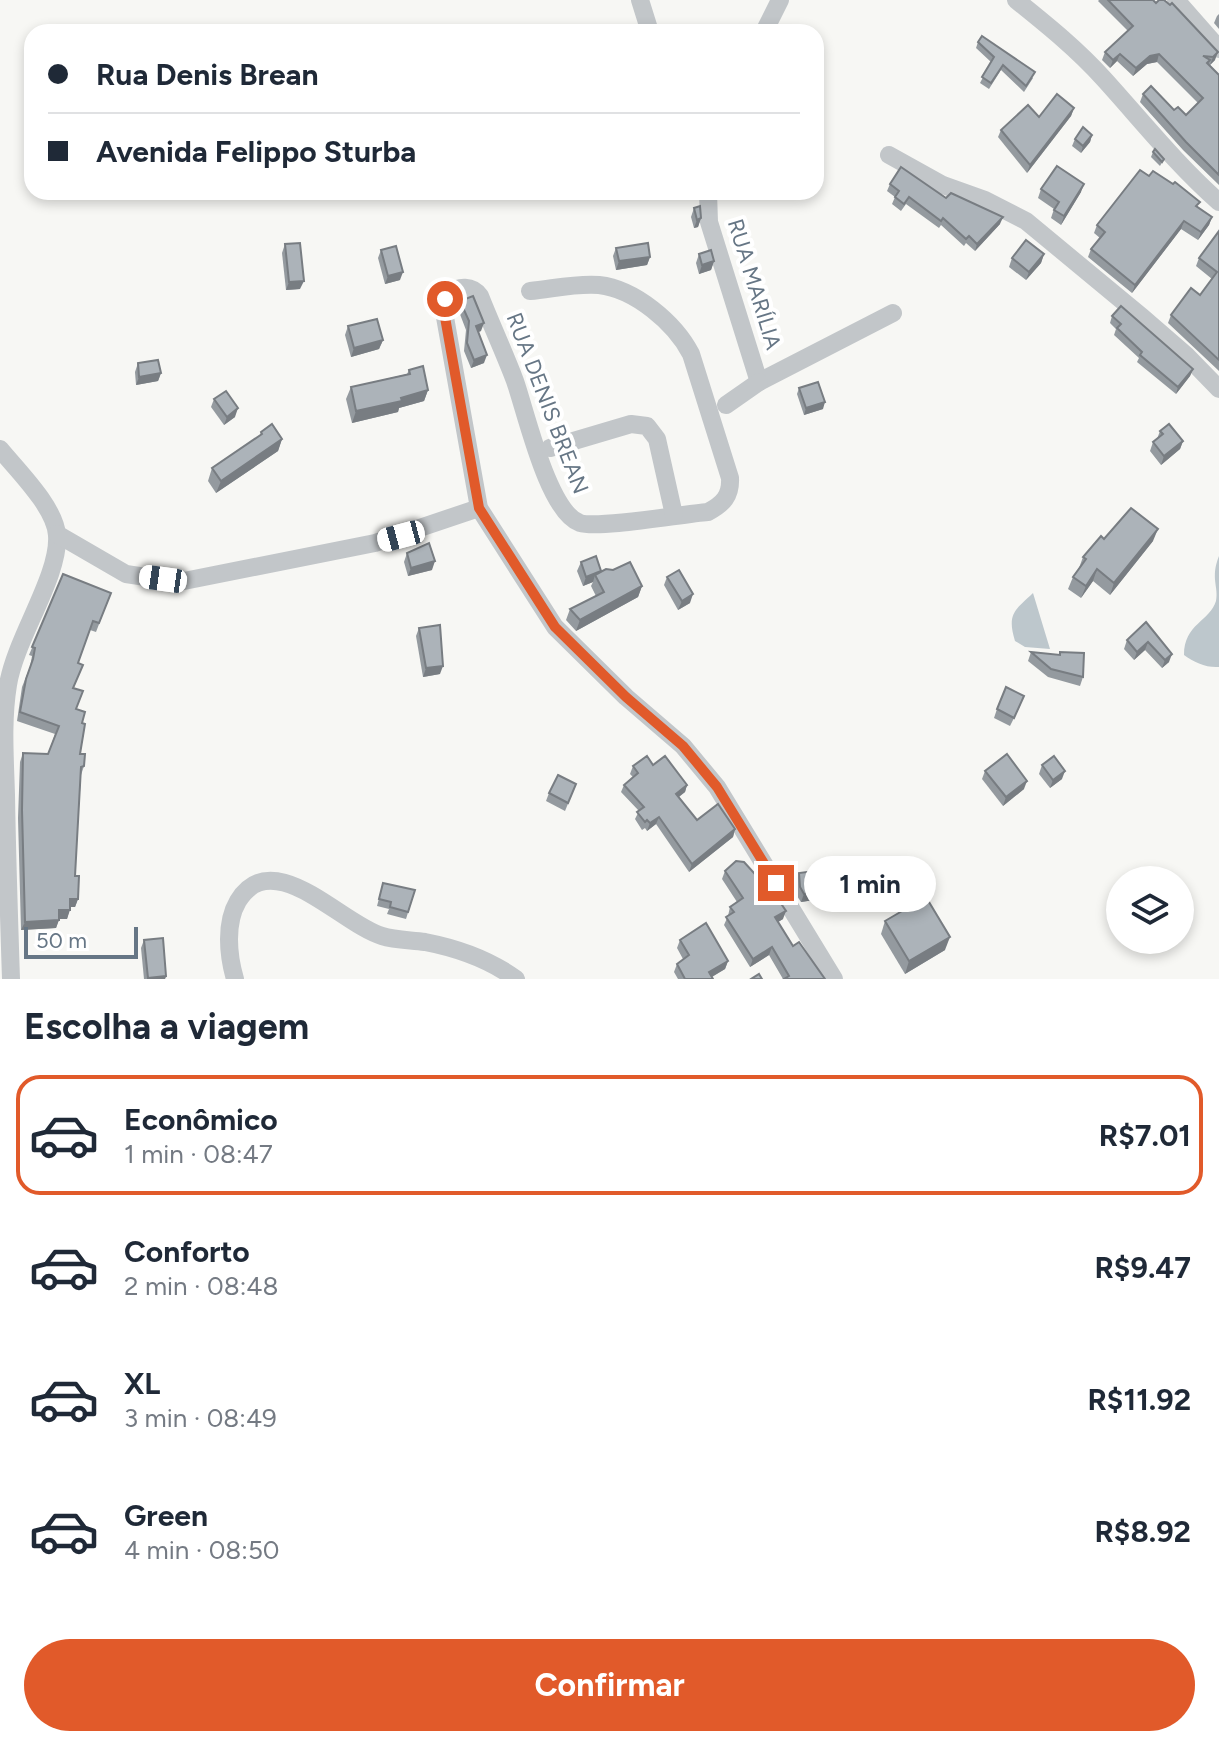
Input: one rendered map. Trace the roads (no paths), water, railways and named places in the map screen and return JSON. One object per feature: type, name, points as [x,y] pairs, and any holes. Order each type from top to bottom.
[{"type":"street","points":[[640,0],[648,24]]},
{"type":"street","points":[[768,24],[780,0]]},
{"type":"street","points":[[1016,0],[1065,39],[1164,149],[1219,202]]},
{"type":"street","points":[[1180,1],[1219,49]]},
{"type":"street","points":[[889,155],[943,185],[985,200],[1026,221],[1153,326],[1219,389]]},
{"type":"street","points":[[703,200],[709,222]]},
{"type":"street","name":"RUA MARÍLIA","points":[[708,200],[709,222],[759,382],[893,313]]},
{"type":"street","name":"RUA DENIS BREAN","points":[[479,508],[443,306],[448,293],[459,288],[470,288],[480,296],[515,383],[539,459],[566,513],[582,524],[594,525],[708,512],[720,506],[730,487],[730,478],[691,354],[669,321],[617,290],[600,285],[530,291]]},
{"type":"street","points":[[726,405],[759,382]]},
{"type":"street","points":[[550,448],[631,424],[647,426],[657,439],[674,515]]},
{"type":"street","points":[[0,449],[42,501],[54,521],[57,534],[53,567],[8,683],[5,740],[11,979]]},
{"type":"street","points":[[57,534],[126,574],[179,582],[375,543],[479,508],[555,627],[616,688],[683,746],[717,787],[834,979]]},
{"type":"street","points":[[235,979],[229,933],[231,914],[247,888],[257,881],[271,880],[290,885],[380,936],[453,949],[516,979]]}]
